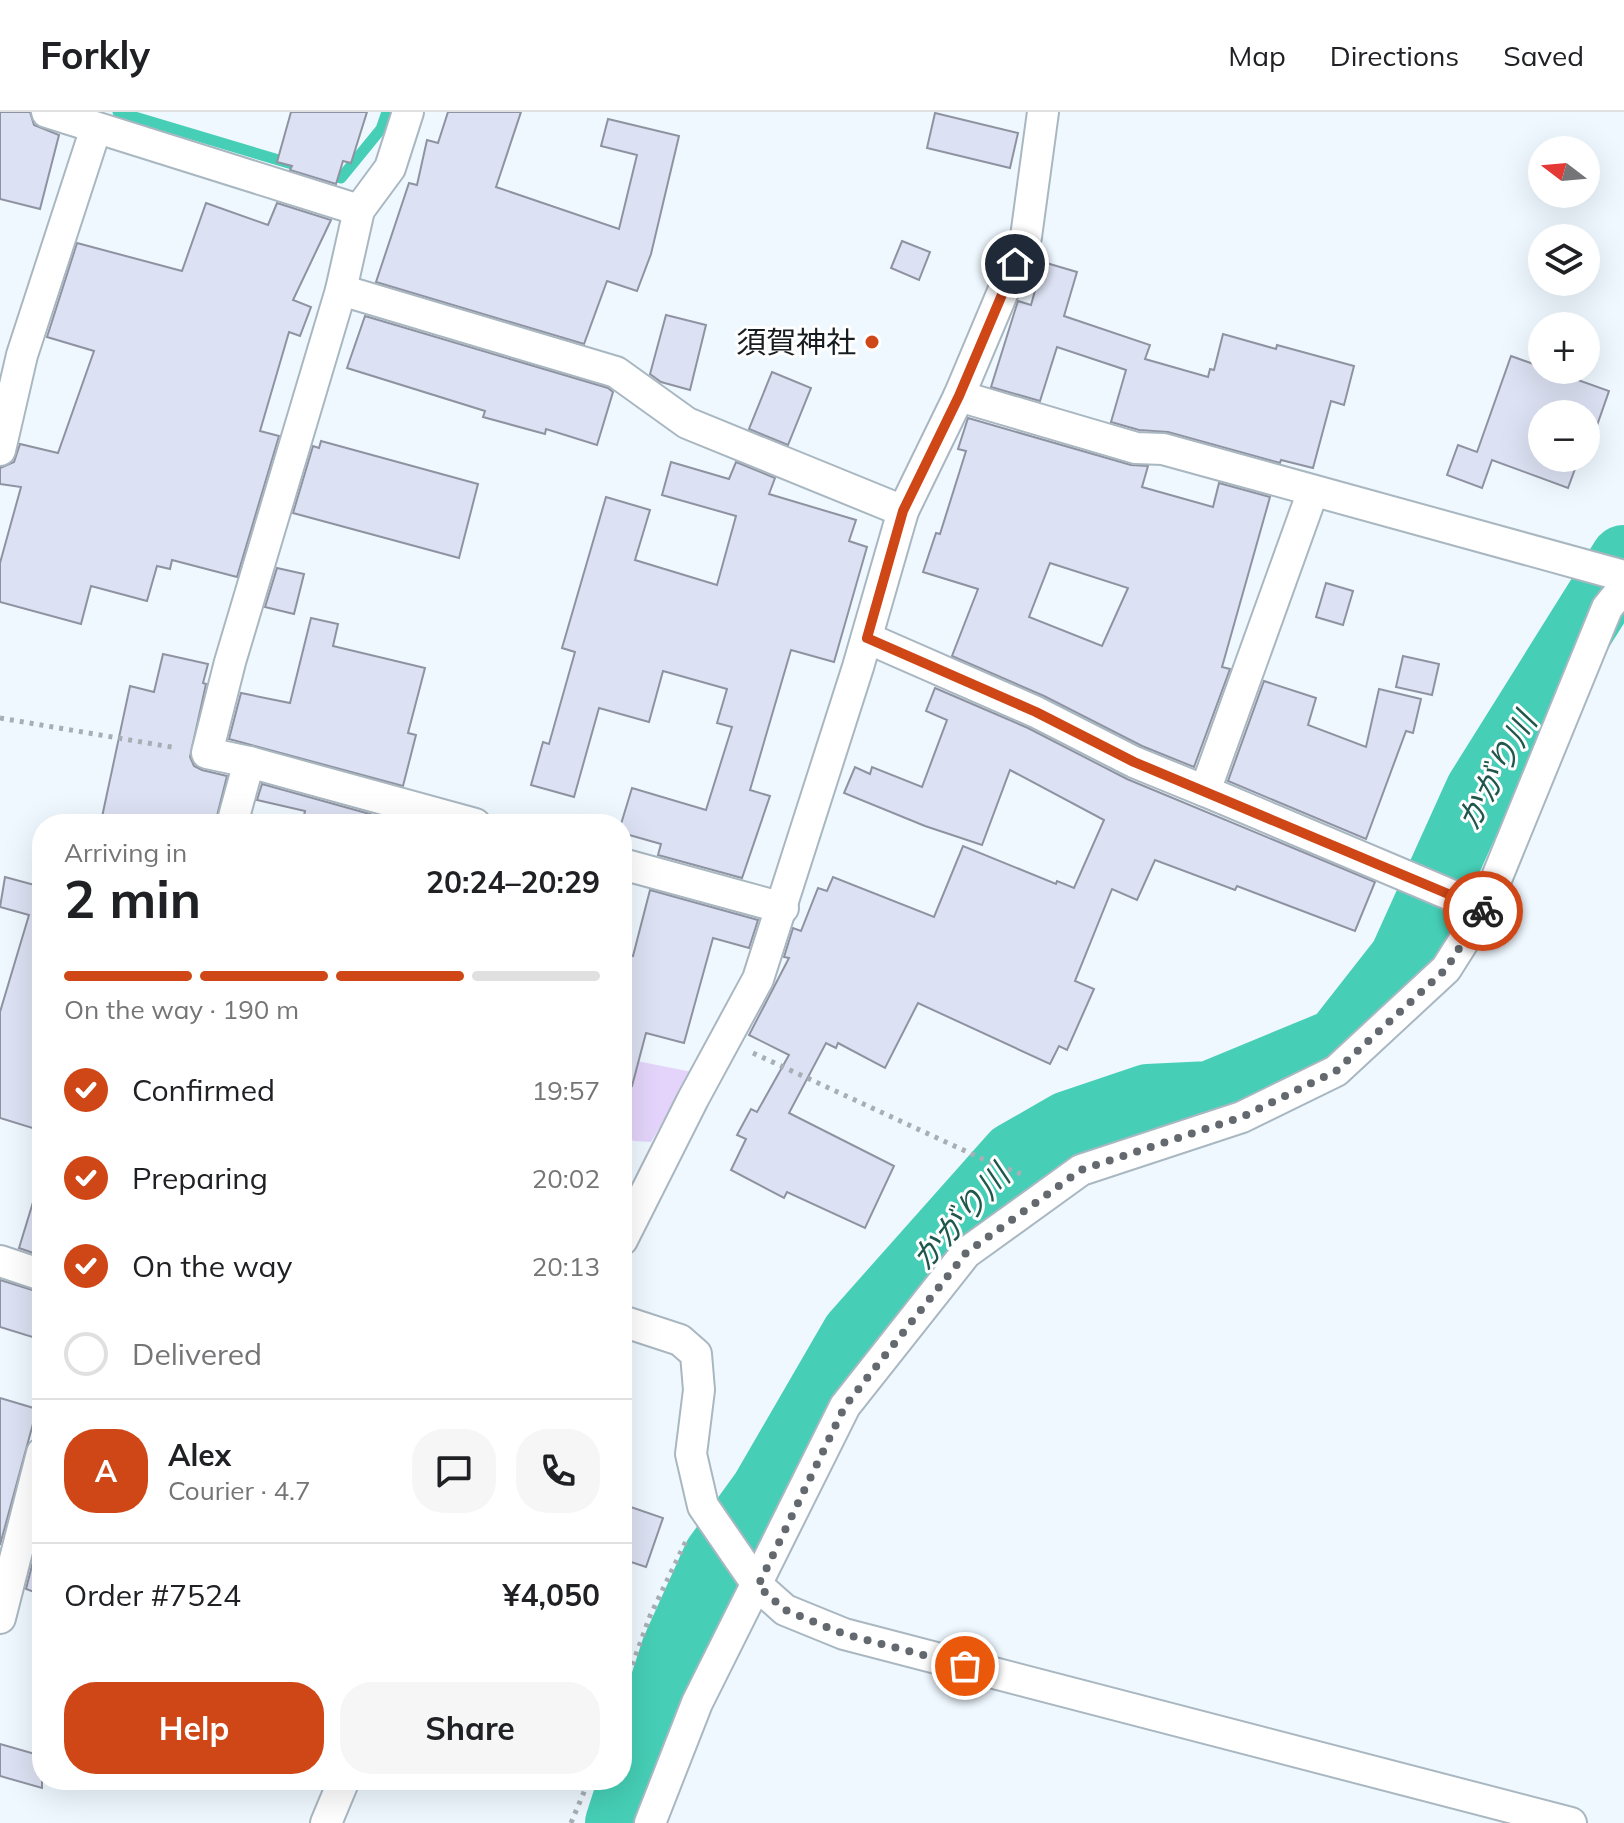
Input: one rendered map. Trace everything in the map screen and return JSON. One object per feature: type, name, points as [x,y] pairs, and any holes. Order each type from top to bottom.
[{"type":"street","points":[[47,112],[359,210]]},
{"type":"street","points":[[408,112],[390,168],[359,210],[341,290],[230,662],[207,753],[439,814]]},
{"type":"street","points":[[632,1220],[758,979],[867,638],[903,511],[959,396],[1026,237],[1043,112]]},
{"type":"street","points":[[0,450],[22,355],[96,128]]},
{"type":"street","points":[[341,290],[616,372],[687,423],[903,511]]},
{"type":"street","points":[[959,396],[1136,448],[1163,449],[1624,576]]},
{"type":"street","points":[[1205,791],[1313,491]]},
{"type":"street","points":[[650,1823],[697,1703],[758,1586],[845,1406],[966,1253],[1081,1170],[1242,1117],[1336,1071],[1446,969],[1484,909],[1607,608],[1624,587]]},
{"type":"street","points":[[867,638],[1036,712],[1134,762],[1484,909]]},
{"type":"street","points":[[235,814],[249,762]]},
{"type":"street","points":[[632,867],[783,908]]},
{"type":"street","points":[[0,1261],[32,1272]]},
{"type":"street","points":[[632,1324],[680,1340],[696,1354],[699,1390],[691,1454],[703,1506],[758,1586],[785,1610],[844,1634],[1571,1823]]},
{"type":"street","points":[[0,1618],[32,1492]]},
{"type":"street","points":[[326,1823],[340,1790]]},
{"type":"path","points":[[0,718],[218,755]]},
{"type":"path","points":[[726,1041],[987,1161]]},
{"type":"path","points":[[632,1666],[650,1616],[703,1506]]},
{"type":"path","points":[[571,1823],[585,1790]]},
{"type":"shaded area","points":[[632,1060],[692,1072],[651,1142],[634,1141]]},
{"type":"building","points":[[0,112],[30,112],[34,125],[59,135],[40,209],[0,199]]},
{"type":"building","points":[[291,112],[367,112],[351,163],[343,161],[336,184],[290,170],[292,166],[277,162]]},
{"type":"building","points":[[448,112],[521,112],[496,187],[619,229],[637,155],[601,146],[608,119],[679,136],[651,254],[637,291],[607,281],[584,344],[376,282],[409,183],[417,185],[427,140],[438,143]]},
{"type":"building","points":[[935,113],[1018,133],[1010,168],[927,148]]},
{"type":"building","points":[[206,203],[268,225],[277,203],[331,220],[293,300],[311,307],[300,336],[289,332],[260,431],[279,436],[237,577],[172,560],[170,569],[157,566],[147,601],[91,586],[81,624],[0,602],[0,563],[21,487],[0,484],[0,468],[14,462],[20,444],[58,453],[94,351],[47,337],[77,243],[182,271]]},
{"type":"building","points":[[902,241],[930,252],[919,280],[891,268]]},
{"type":"building","points":[[1043,262],[1077,272],[1064,316],[1150,345],[1145,359],[1208,377],[1210,369],[1214,370],[1223,334],[1354,366],[1344,405],[1331,401],[1313,468],[1281,460],[1280,463],[1168,432],[1139,430],[1111,422],[1126,370],[1057,347],[1040,401],[991,387],[1018,301],[1031,305]]},
{"type":"building","points":[[666,315],[706,325],[690,390],[661,382],[650,374]]},
{"type":"building","points":[[365,316],[608,388],[613,392],[597,445],[546,429],[545,434],[483,417],[485,411],[347,368]]},
{"type":"building","points":[[1511,356],[1528,362],[1528,384],[1589,384],[1609,391],[1600,417],[1600,400],[1528,400],[1528,472],[1574,472],[1568,488],[1492,460],[1482,488],[1447,475],[1458,445],[1477,452]]},
{"type":"building","points":[[772,372],[811,388],[788,445],[749,429]]},
{"type":"building","points":[[968,418],[1131,465],[1148,466],[1142,487],[1213,507],[1219,483],[1270,497],[1222,667],[1230,669],[1194,767],[1142,746],[1044,696],[952,656],[978,589],[923,572],[936,533],[940,534],[966,451],[958,449]],"holes":[[[1050,563],[1128,588],[1102,646],[1029,617]]]},
{"type":"building","points":[[321,441],[478,484],[459,558],[293,513],[313,446],[319,448]]},
{"type":"building","points":[[671,462],[729,479],[736,462],[775,478],[769,494],[856,520],[849,541],[867,547],[834,662],[791,650],[750,790],[770,796],[742,878],[658,855],[661,844],[632,836],[632,814],[624,814],[632,788],[706,810],[732,727],[717,723],[727,689],[663,671],[649,722],[599,708],[574,797],[531,785],[543,742],[549,744],[575,652],[562,648],[606,497],[650,510],[635,560],[717,585],[736,516],[662,495]]},
{"type":"building","points":[[277,568],[304,574],[294,614],[265,607]]},
{"type":"building","points":[[1326,583],[1353,591],[1343,625],[1316,617]]},
{"type":"building","points":[[311,618],[338,624],[333,646],[425,668],[408,733],[416,735],[403,786],[229,739],[241,693],[290,703]]},
{"type":"building","points":[[163,654],[208,664],[190,757],[194,766],[227,776],[218,814],[103,814],[130,686],[154,692]]},
{"type":"building","points":[[1403,656],[1439,664],[1432,695],[1396,687]]},
{"type":"building","points":[[1264,681],[1316,698],[1308,725],[1366,747],[1379,689],[1421,699],[1413,733],[1406,731],[1366,839],[1228,781]]},
{"type":"building","points":[[935,688],[1028,728],[1127,779],[1375,882],[1355,931],[1237,886],[1235,890],[1155,860],[1137,900],[1112,889],[1075,981],[1094,989],[1067,1050],[1059,1046],[1050,1064],[918,1003],[885,1068],[838,1043],[836,1048],[826,1043],[789,1113],[894,1166],[865,1228],[787,1192],[784,1198],[731,1170],[746,1139],[737,1135],[751,1109],[757,1112],[789,1055],[749,1035],[789,958],[784,957],[793,928],[801,931],[818,888],[827,891],[833,877],[934,917],[963,846],[1056,884],[1057,881],[1074,888],[1104,820],[1010,770],[982,845],[844,793],[855,767],[870,774],[872,767],[922,787],[947,720],[926,711]]},
{"type":"building","points":[[262,784],[370,814],[304,814],[305,811],[257,800]]},
{"type":"building","points":[[5,877],[32,884],[32,1128],[0,1118],[0,1012],[29,915],[0,907]]},
{"type":"building","points":[[650,890],[758,920],[749,948],[713,938],[684,1043],[646,1033],[632,1086],[633,956]]},
{"type":"building","points":[[32,1206],[32,1253],[19,1248]]},
{"type":"building","points":[[0,1280],[32,1290],[32,1337],[0,1327]]},
{"type":"building","points":[[0,1398],[32,1408],[32,1427],[0,1545]]},
{"type":"building","points":[[632,1507],[663,1518],[646,1567],[632,1562]]},
{"type":"building","points":[[32,1565],[32,1591],[26,1589]]},
{"type":"building","points":[[0,1744],[32,1753],[32,1785],[0,1776]]},
{"type":"waterway","points":[[118,112],[292,164]]},
{"type":"waterway","points":[[324,173],[341,178],[381,129],[387,112]]},
{"type":"waterway","name":"かがり川","points":[[632,1783],[675,1650],[717,1557],[764,1492],[855,1335],[1014,1156],[1068,1125],[1148,1098],[1210,1095],[1338,1042],[1403,959],[1479,791],[1624,559]]},
{"type":"waterway","name":"かがり川","points":[[619,1823],[630,1790]]},
{"type":"way so far","points":[[965,1666],[844,1634],[785,1610],[758,1586],[845,1406],[966,1253],[1081,1170],[1242,1117],[1336,1071],[1446,969],[1483,911]]},
{"type":"place","name":"須賀神社","points":[[872,342]]},
{"type":"route","points":[[1015,264],[959,396],[903,511],[867,638],[1036,712],[1134,762],[1483,911]]}]
